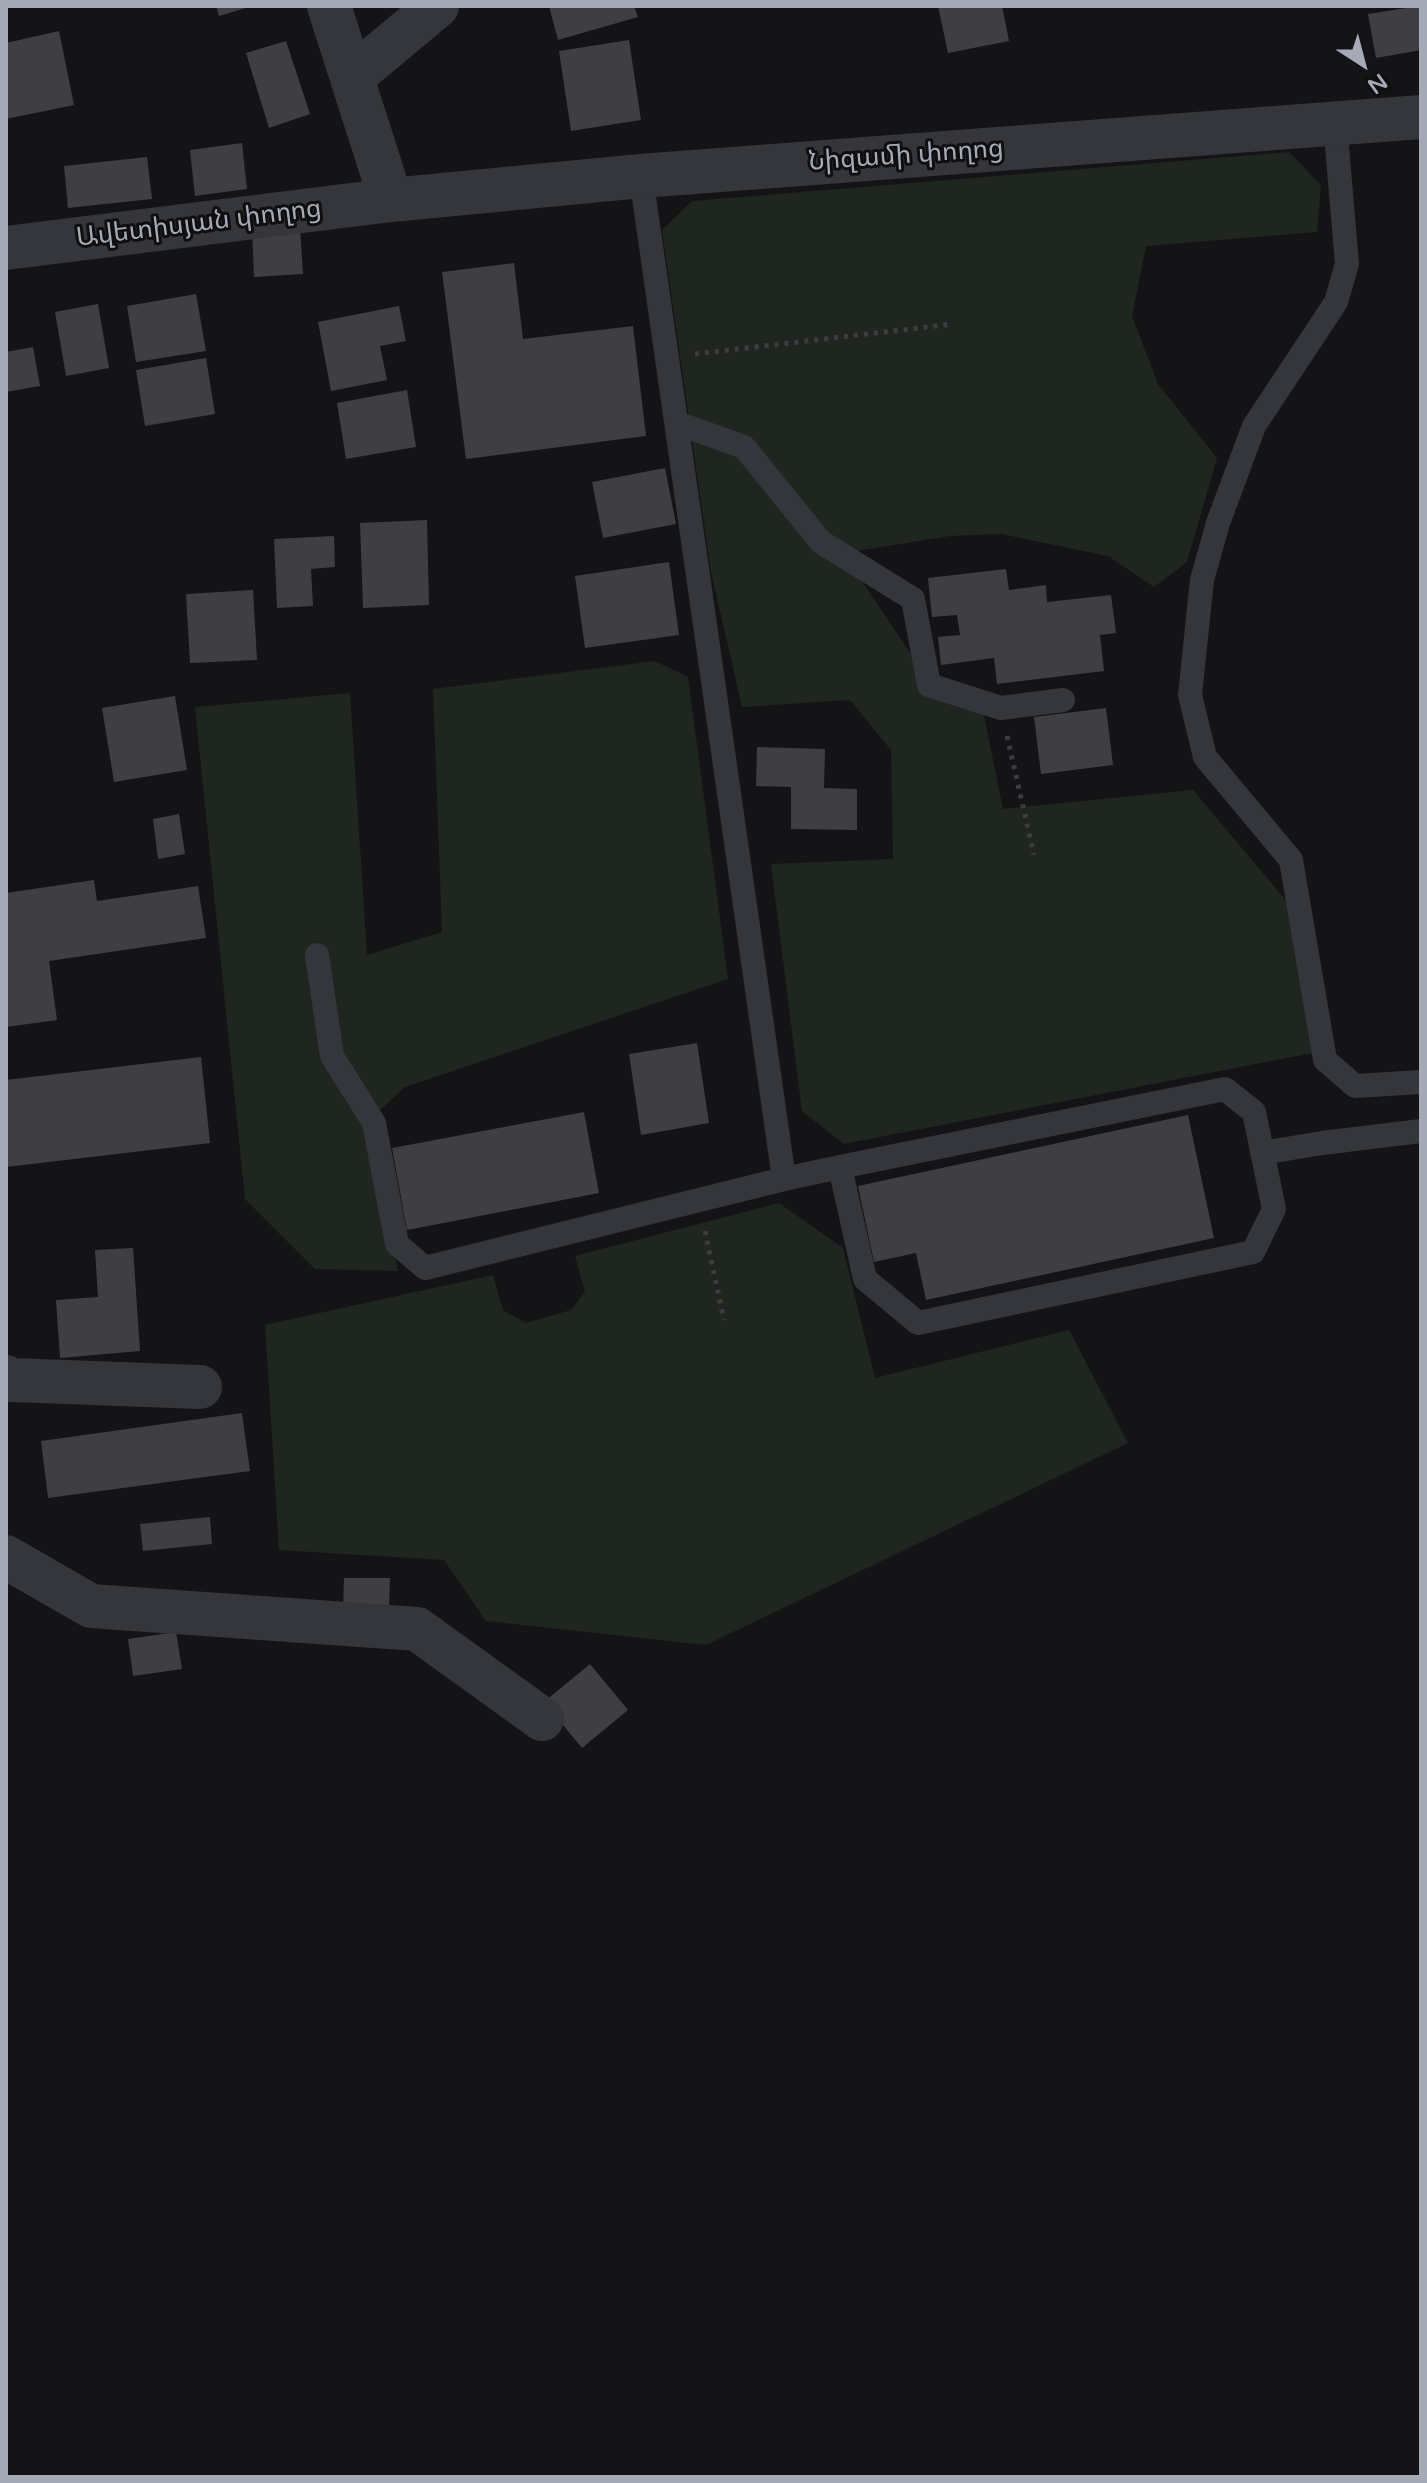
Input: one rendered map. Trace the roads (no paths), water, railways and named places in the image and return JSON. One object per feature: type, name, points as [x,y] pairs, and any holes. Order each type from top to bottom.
[{"type":"street","points":[[329,6],[391,200]]},
{"type":"street","points":[[352,77],[437,6]]},
{"type":"street","name":"Նիզամի փողոց","points":[[391,200],[641,176],[1421,117]]},
{"type":"street","name":"Ավետիսյան փողոց","points":[[6,248],[391,200]]},
{"type":"street","points":[[6,1377],[11,1380],[200,1387]]},
{"type":"street","points":[[6,1557],[91,1606],[417,1629],[542,1719]]},
{"type":"lane","points":[[1335,123],[1347,264],[1336,302],[1254,426],[1218,523],[1202,580],[1190,695],[1205,757],[1291,860],[1325,1060],[1355,1086],[1421,1082]]},
{"type":"lane","points":[[641,176],[784,1179]]},
{"type":"lane","points":[[677,423],[744,447],[821,542],[913,599],[929,685],[1001,708],[1063,700]]},
{"type":"lane","points":[[317,955],[332,1056],[374,1123],[397,1244],[425,1268],[784,1179],[840,1167],[1225,1089],[1254,1112],[1274,1209],[1253,1252],[918,1323],[865,1279],[840,1167]]},
{"type":"lane","points":[[1262,1153],[1421,1131]]}]
